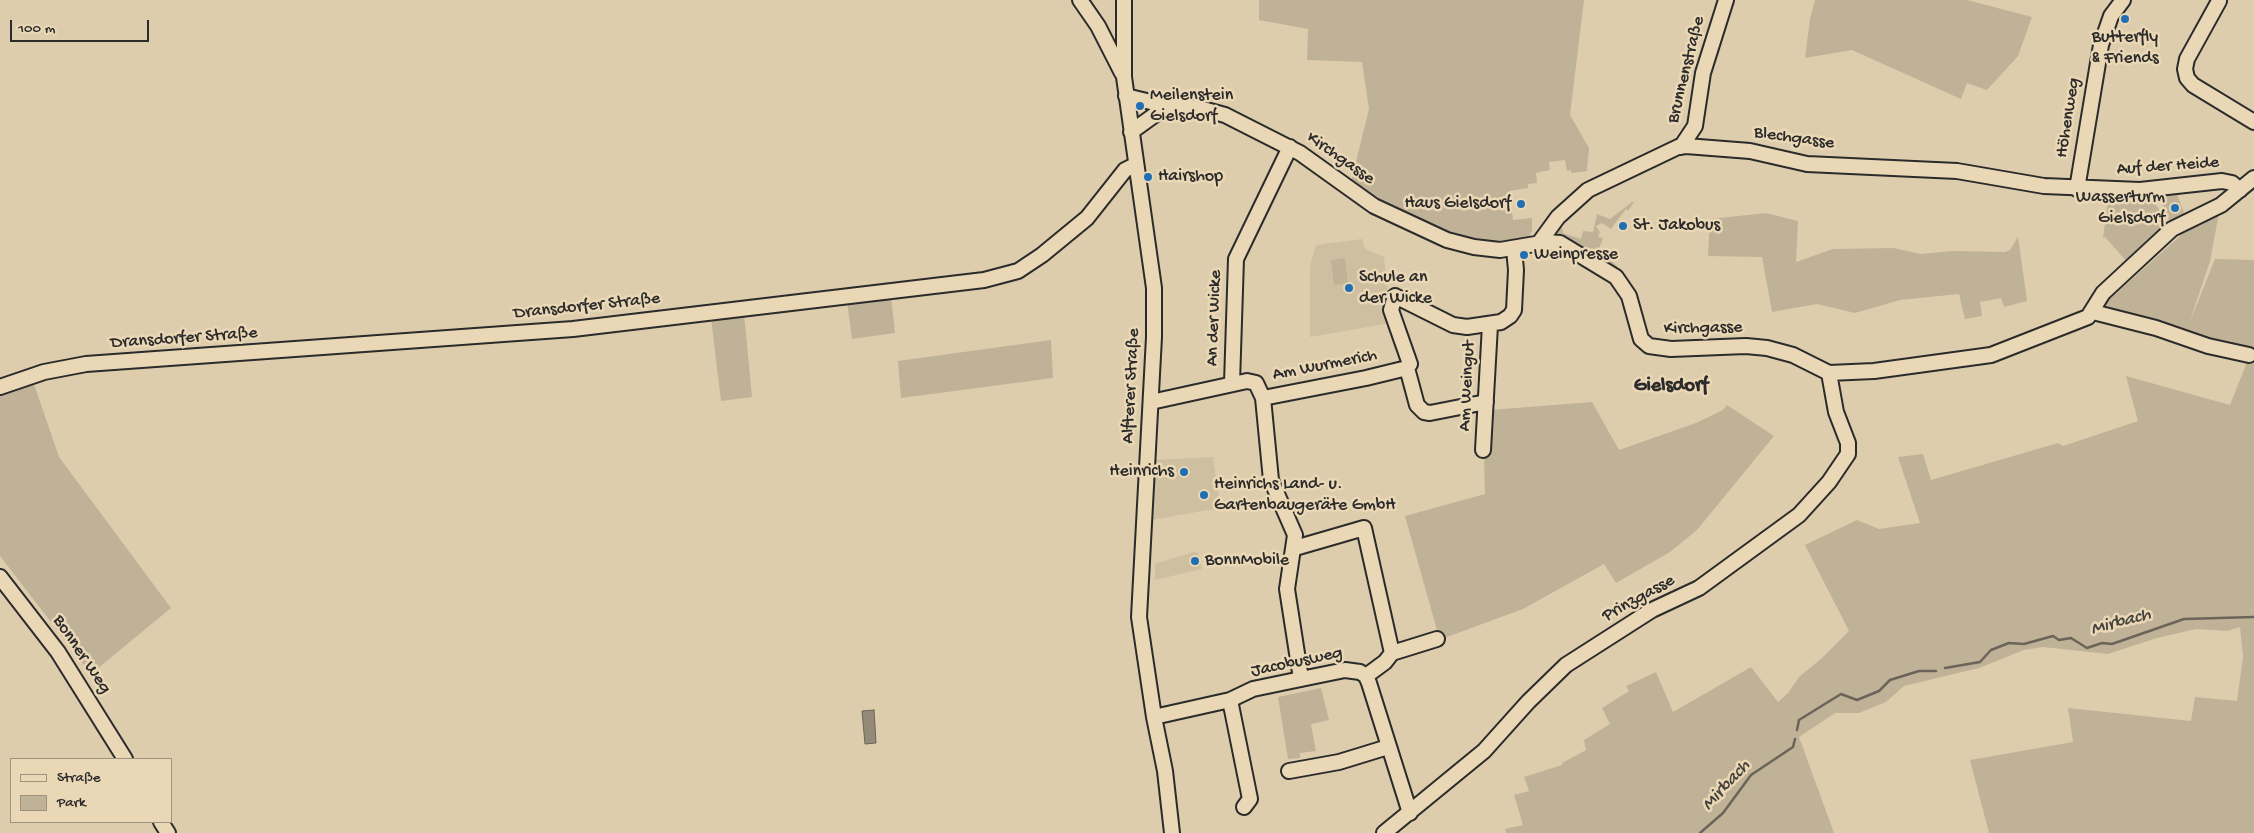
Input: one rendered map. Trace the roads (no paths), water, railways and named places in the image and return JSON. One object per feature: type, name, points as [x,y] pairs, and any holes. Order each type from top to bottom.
[{"type":"street","points":[[1080,0],[1095,22],[1124,77]]},
{"type":"street","name":"Alfterer Straße","points":[[1124,0],[1124,77],[1130,132],[1154,288],[1151,402],[1138,617],[1154,717],[1165,770],[1172,833]]},
{"type":"street","name":"Brunnenstraße","points":[[1681,147],[1695,126],[1703,72],[1726,0]]},
{"type":"street","name":"Höhenweg","points":[[2077,189],[2101,45],[2111,16],[2123,0]]},
{"type":"street","points":[[2219,1],[2187,59],[2185,69],[2187,78],[2193,85],[2254,122]]},
{"type":"street","name":"Kirchgasse","points":[[1126,96],[1167,106],[1217,112],[1290,147],[1363,199],[1401,220],[1460,244],[1488,250],[1514,249],[1550,241],[1560,244],[1616,277],[1629,296],[1641,339],[1649,346],[1680,349],[1767,348],[1793,355],[1829,373],[1874,371],[1991,355],[2088,317],[2093,312]]},
{"type":"street","points":[[1130,132],[1167,106]]},
{"type":"street","name":"An der Wicke","points":[[1232,383],[1236,259],[1290,147]]},
{"type":"street","name":"Blechgasse","points":[[1538,244],[1552,223],[1584,193],[1681,147],[1750,151],[1807,164],[1957,171],[2044,186],[2077,189]]},
{"type":"street","name":"Dransdorfer Straße","points":[[0,387],[44,372],[86,364],[573,329],[984,280],[1018,271],[1042,255],[1087,218],[1125,170],[1135,164]]},
{"type":"street","name":"Auf der Heide","points":[[2077,189],[2140,190],[2222,181],[2232,183],[2240,190],[2254,178]]},
{"type":"street","points":[[2240,190],[2221,205],[2172,229],[2103,293],[2093,312],[2156,328],[2208,346],[2249,355]]},
{"type":"street","points":[[1486,402],[1430,414],[1424,412],[1417,405],[1407,368],[1410,364],[1391,310],[1395,296],[1452,325],[1490,325],[1503,321],[1513,313],[1516,270],[1514,249]]},
{"type":"street","name":"Am Weingut","points":[[1484,450],[1490,325]]},
{"type":"street","name":"Am Wurmerich","points":[[1151,402],[1247,381],[1256,383],[1263,398],[1407,368]]},
{"type":"street","name":"Prinzgasse","points":[[1384,833],[1484,751],[1528,702],[1566,665],[1652,610],[1699,588],[1788,524],[1811,503],[1840,468],[1848,454],[1848,443],[1836,412],[1829,373]]},
{"type":"street","points":[[1263,398],[1271,480],[1295,535],[1295,548],[1288,572],[1287,588],[1301,679]]},
{"type":"street","points":[[1295,548],[1364,528],[1392,654]]},
{"type":"street","name":"Bonner Weg","points":[[0,577],[58,652],[124,758]]},
{"type":"street","points":[[1366,676],[1385,662],[1392,654],[1436,639]]},
{"type":"street","name":"Jacobusweg","points":[[1154,717],[1230,700],[1254,690],[1301,679],[1349,669],[1360,672],[1366,676],[1410,813]]},
{"type":"street","points":[[1230,700],[1250,799],[1244,807]]},
{"type":"street","points":[[1289,771],[1339,762],[1388,747]]},
{"type":"waterway","name":"Mirbach","points":[[1945,668],[1980,662],[1991,650],[2009,643],[2024,644],[2053,636],[2059,640],[2071,638],[2087,648],[2102,643],[2112,644],[2184,619],[2254,617]]},
{"type":"waterway","name":"Mirbach","points":[[1797,730],[1799,720],[1841,694],[1857,700],[1879,691],[1890,680],[1919,671],[1936,671]]},
{"type":"waterway","name":"Mirbach","points":[[1700,833],[1723,813],[1751,775],[1793,747],[1795,739]]},
{"type":"place","name":"Butterfly & Friends","points":[[2125,19]]},
{"type":"place","name":"Meilenstein Gielsdorf","points":[[1140,106]]},
{"type":"place","name":"Hairshop","points":[[1148,177]]},
{"type":"place","name":"Haus Gielsdorf","points":[[1521,204]]},
{"type":"place","name":"Wasserturm Gielsdorf","points":[[2175,208]]},
{"type":"place","name":"St. Jakobus","points":[[1623,226]]},
{"type":"place","name":"Weinpresse","points":[[1524,255]]},
{"type":"place","name":"Schule an der Wicke","points":[[1349,288]]},
{"type":"place","name":"Heinrichs","points":[[1184,472]]},
{"type":"place","name":"Heinrichs Land- u. Gartenbaugeräte GmbH","points":[[1204,495]]},
{"type":"place","name":"BonnMobile","points":[[1195,561]]},
{"type":"district","name":"Gielsdorf","points":[[1671,387]]}]
